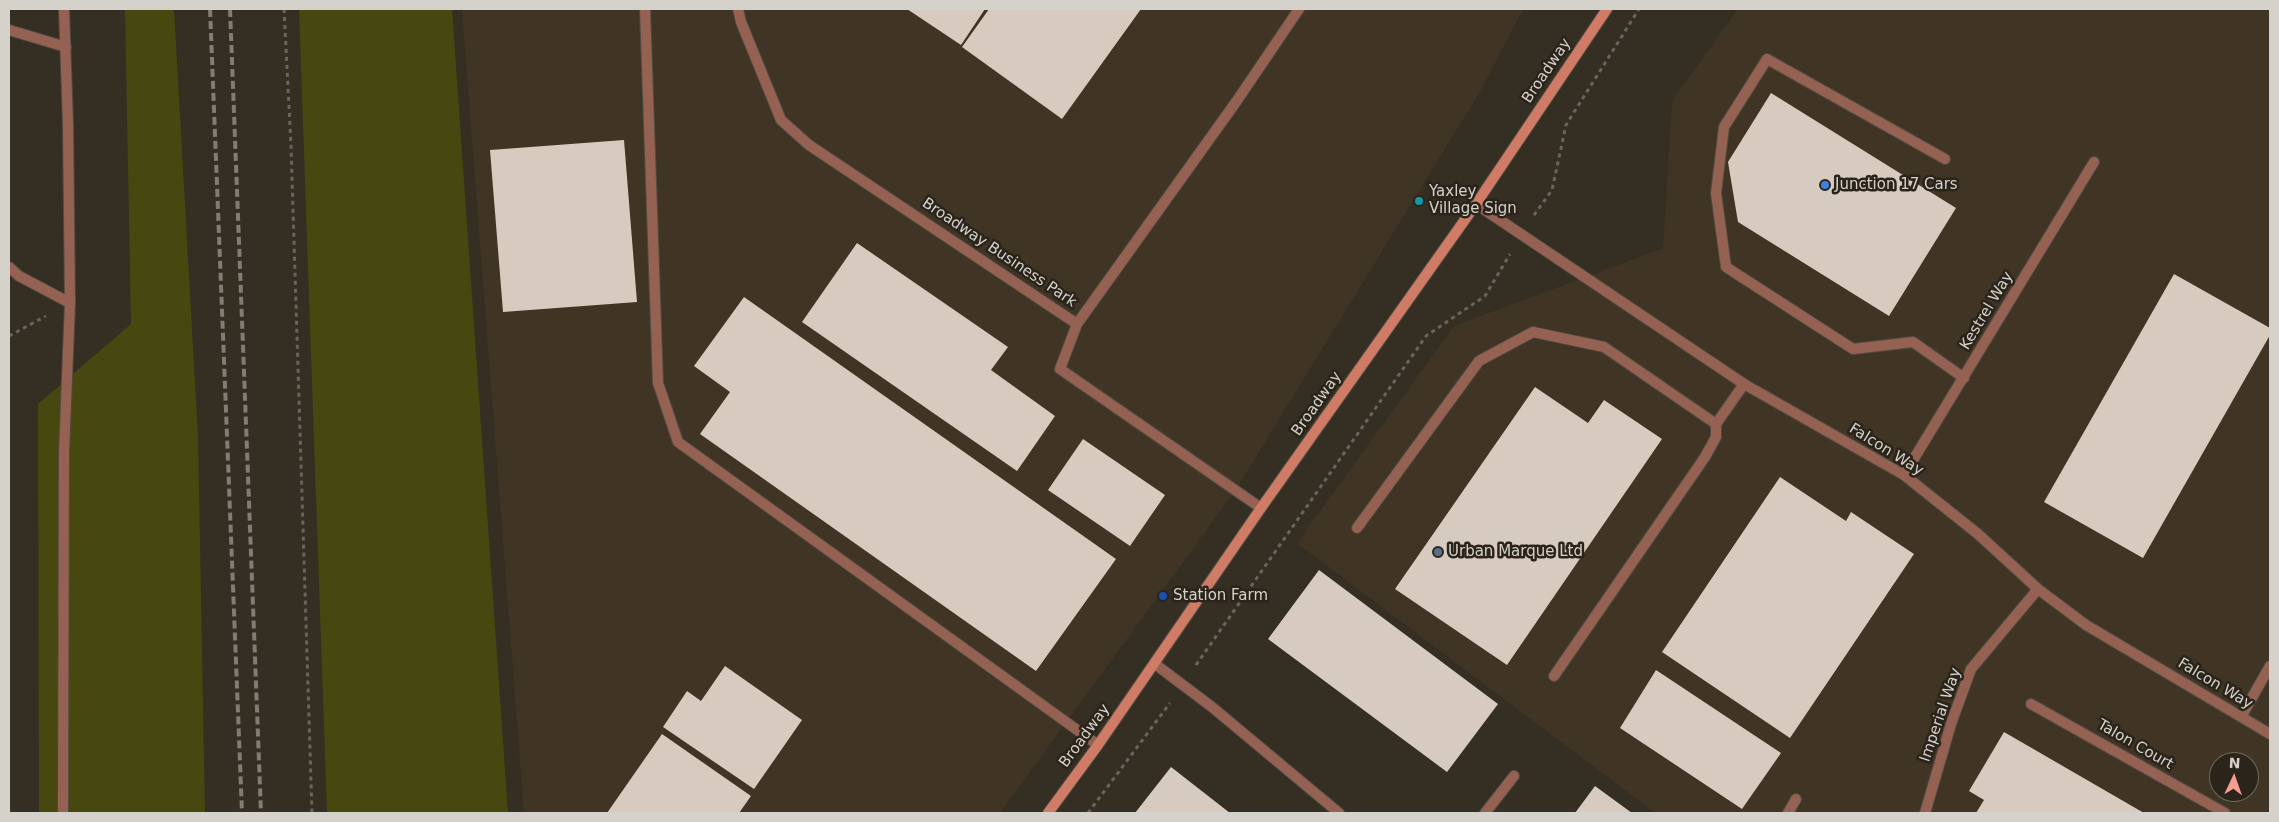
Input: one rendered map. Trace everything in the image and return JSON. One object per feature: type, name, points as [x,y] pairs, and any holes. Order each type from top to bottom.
[{"type":"main road","name":"Broadway","points":[[1048,813],[1155,664],[1261,508],[1476,204],[1607,9]]},
{"type":"street","points":[[63,813],[64,453],[70,303],[64,9]]},
{"type":"street","points":[[645,9],[658,383],[678,442],[1098,745]]},
{"type":"street","name":"Broadway Business Park","points":[[738,9],[750,47],[781,120],[809,145],[1077,324],[1060,369],[1261,508]]},
{"type":"street","points":[[1077,324],[1236,102],[1298,9]]},
{"type":"street","points":[[9,30],[66,47]]},
{"type":"street","points":[[1945,159],[1767,59],[1724,127],[1716,193],[1726,267],[1853,349],[1914,342],[1964,378]]},
{"type":"street","name":"Kestrel Way","points":[[1904,475],[2094,162]]},
{"type":"street","name":"Falcon Way","points":[[1476,204],[1744,384],[1904,475],[1978,534],[2038,589],[2086,625],[2270,734]]},
{"type":"street","points":[[9,267],[19,276],[70,303]]},
{"type":"street","points":[[1357,528],[1479,361],[1533,332],[1604,347],[1716,424]]},
{"type":"street","points":[[1554,676],[1705,457],[1716,437],[1716,424],[1744,384]]},
{"type":"street","name":"Imperial Way","points":[[1925,813],[1951,724],[1971,669],[2038,589]]},
{"type":"street","points":[[1155,664],[1219,713],[1339,813]]},
{"type":"street","points":[[2242,717],[2270,666]]},
{"type":"street","name":"Talon Court","points":[[2031,704],[2225,813]]},
{"type":"street","points":[[1484,813],[1514,776]]},
{"type":"street","points":[[1788,813],[1796,799]]},
{"type":"path","points":[[284,9],[291,146],[312,813]]},
{"type":"path","points":[[1552,190],[1566,125],[1639,9]]},
{"type":"path","points":[[1088,813],[1183,686],[1426,336],[1485,296]]},
{"type":"path","points":[[9,336],[70,303]]},
{"type":"shaded area","points":[[125,9],[174,9],[198,436],[205,813],[39,813],[38,404],[131,324]]},
{"type":"shaded area","points":[[299,9],[452,9],[508,813],[327,813]]},
{"type":"shaded area","points":[[462,9],[1523,9],[1481,90],[1235,491],[1000,813],[524,813]]},
{"type":"shaded area","points":[[1738,9],[2270,9],[2270,813],[1655,813],[1297,543],[1454,326],[1663,248],[1672,101]]},
{"type":"building","points":[[907,9],[985,9],[961,45]]},
{"type":"building","points":[[989,9],[1141,9],[1062,119],[962,47]]},
{"type":"building","name":"Junction 17 Cars","points":[[1771,93],[1956,208],[1889,316],[1738,222],[1728,162]]},
{"type":"building","points":[[624,140],[637,302],[503,312],[490,150]]},
{"type":"building","points":[[857,243],[1008,347],[991,370],[1055,416],[1017,471],[802,322]]},
{"type":"building","points":[[2174,274],[2270,328],[2270,335],[2143,558],[2044,502]]},
{"type":"building","points":[[744,297],[1116,559],[1036,671],[700,434],[730,392],[694,366]]},
{"type":"building","points":[[1535,387],[1588,423],[1604,400],[1662,439],[1507,665],[1395,589]]},
{"type":"building","points":[[1083,439],[1165,495],[1130,546],[1048,490]]},
{"type":"building","points":[[1780,477],[1846,521],[1851,512],[1914,554],[1790,738],[1662,652]]},
{"type":"building","points":[[1319,570],[1498,704],[1447,772],[1268,639]]},
{"type":"building","points":[[725,666],[802,720],[754,789],[663,727],[687,691],[701,701]]},
{"type":"building","points":[[1656,670],[1781,753],[1742,809],[1620,728]]},
{"type":"building","points":[[2004,732],[2144,813],[1976,813],[1984,800],[1969,791]]},
{"type":"building","points":[[662,734],[751,796],[739,813],[607,813]]},
{"type":"building","points":[[1171,767],[1230,813],[1135,813]]},
{"type":"building","points":[[1595,786],[1632,813],[1575,813]]},
{"type":"railway","points":[[210,9],[242,813]]},
{"type":"railway","points":[[230,9],[261,813]]},
{"type":"place","name":"Junction 17 Cars","points":[[1825,185]]},
{"type":"place","name":"Yaxley Village Sign","points":[[1419,201]]},
{"type":"place","name":"Urban Marque Ltd","points":[[1438,552]]},
{"type":"place","name":"Station Farm","points":[[1163,596]]}]
